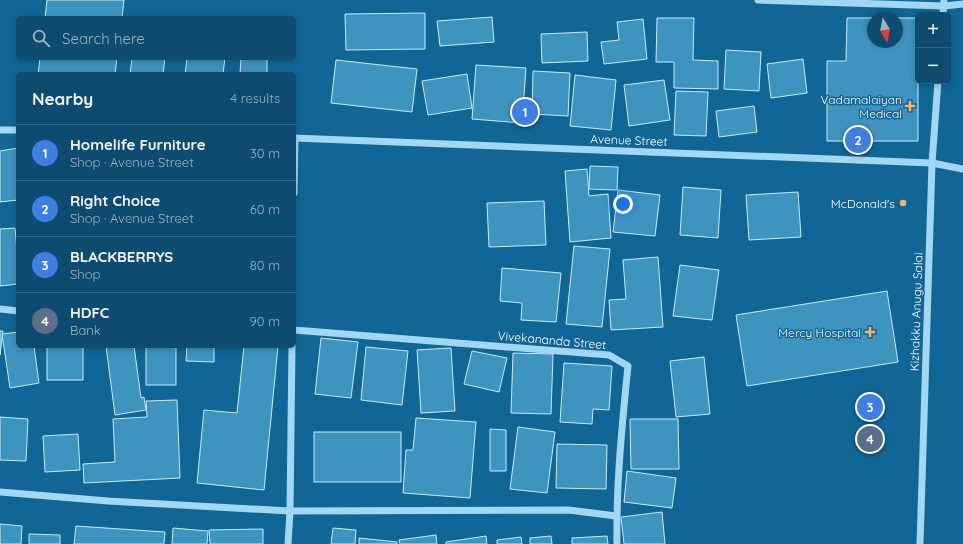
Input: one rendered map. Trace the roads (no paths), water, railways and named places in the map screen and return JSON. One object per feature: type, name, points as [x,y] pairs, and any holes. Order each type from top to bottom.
[{"type":"street","points":[[758,0],[963,4]]},
{"type":"street","name":"Kizhakku Anugu Salai","points":[[920,544],[932,163],[938,84]]},
{"type":"street","points":[[0,130],[16,130]]},
{"type":"street","name":"Avenue Street","points":[[296,138],[932,163],[963,169]]},
{"type":"street","points":[[0,310],[16,311]]},
{"type":"street","name":"Vivekananda Street","points":[[296,330],[609,355],[628,366],[622,424],[616,516],[617,544]]},
{"type":"street","points":[[288,544],[290,511],[292,348]]},
{"type":"street","points":[[0,492],[108,501],[290,511],[569,510],[616,516]]},
{"type":"place","name":"Vadamalaiyan Medical","points":[[910,106]]},
{"type":"place","name":"Homelife Furniture","points":[[525,112]]},
{"type":"place","name":"Right Choice","points":[[858,140]]},
{"type":"place","name":"McDonald's","points":[[903,203]]},
{"type":"place","name":"Mercy Hospital","points":[[870,332]]},
{"type":"place","name":"BLACKBERRYS","points":[[870,407]]},
{"type":"place","name":"HDFC","points":[[870,439]]}]
